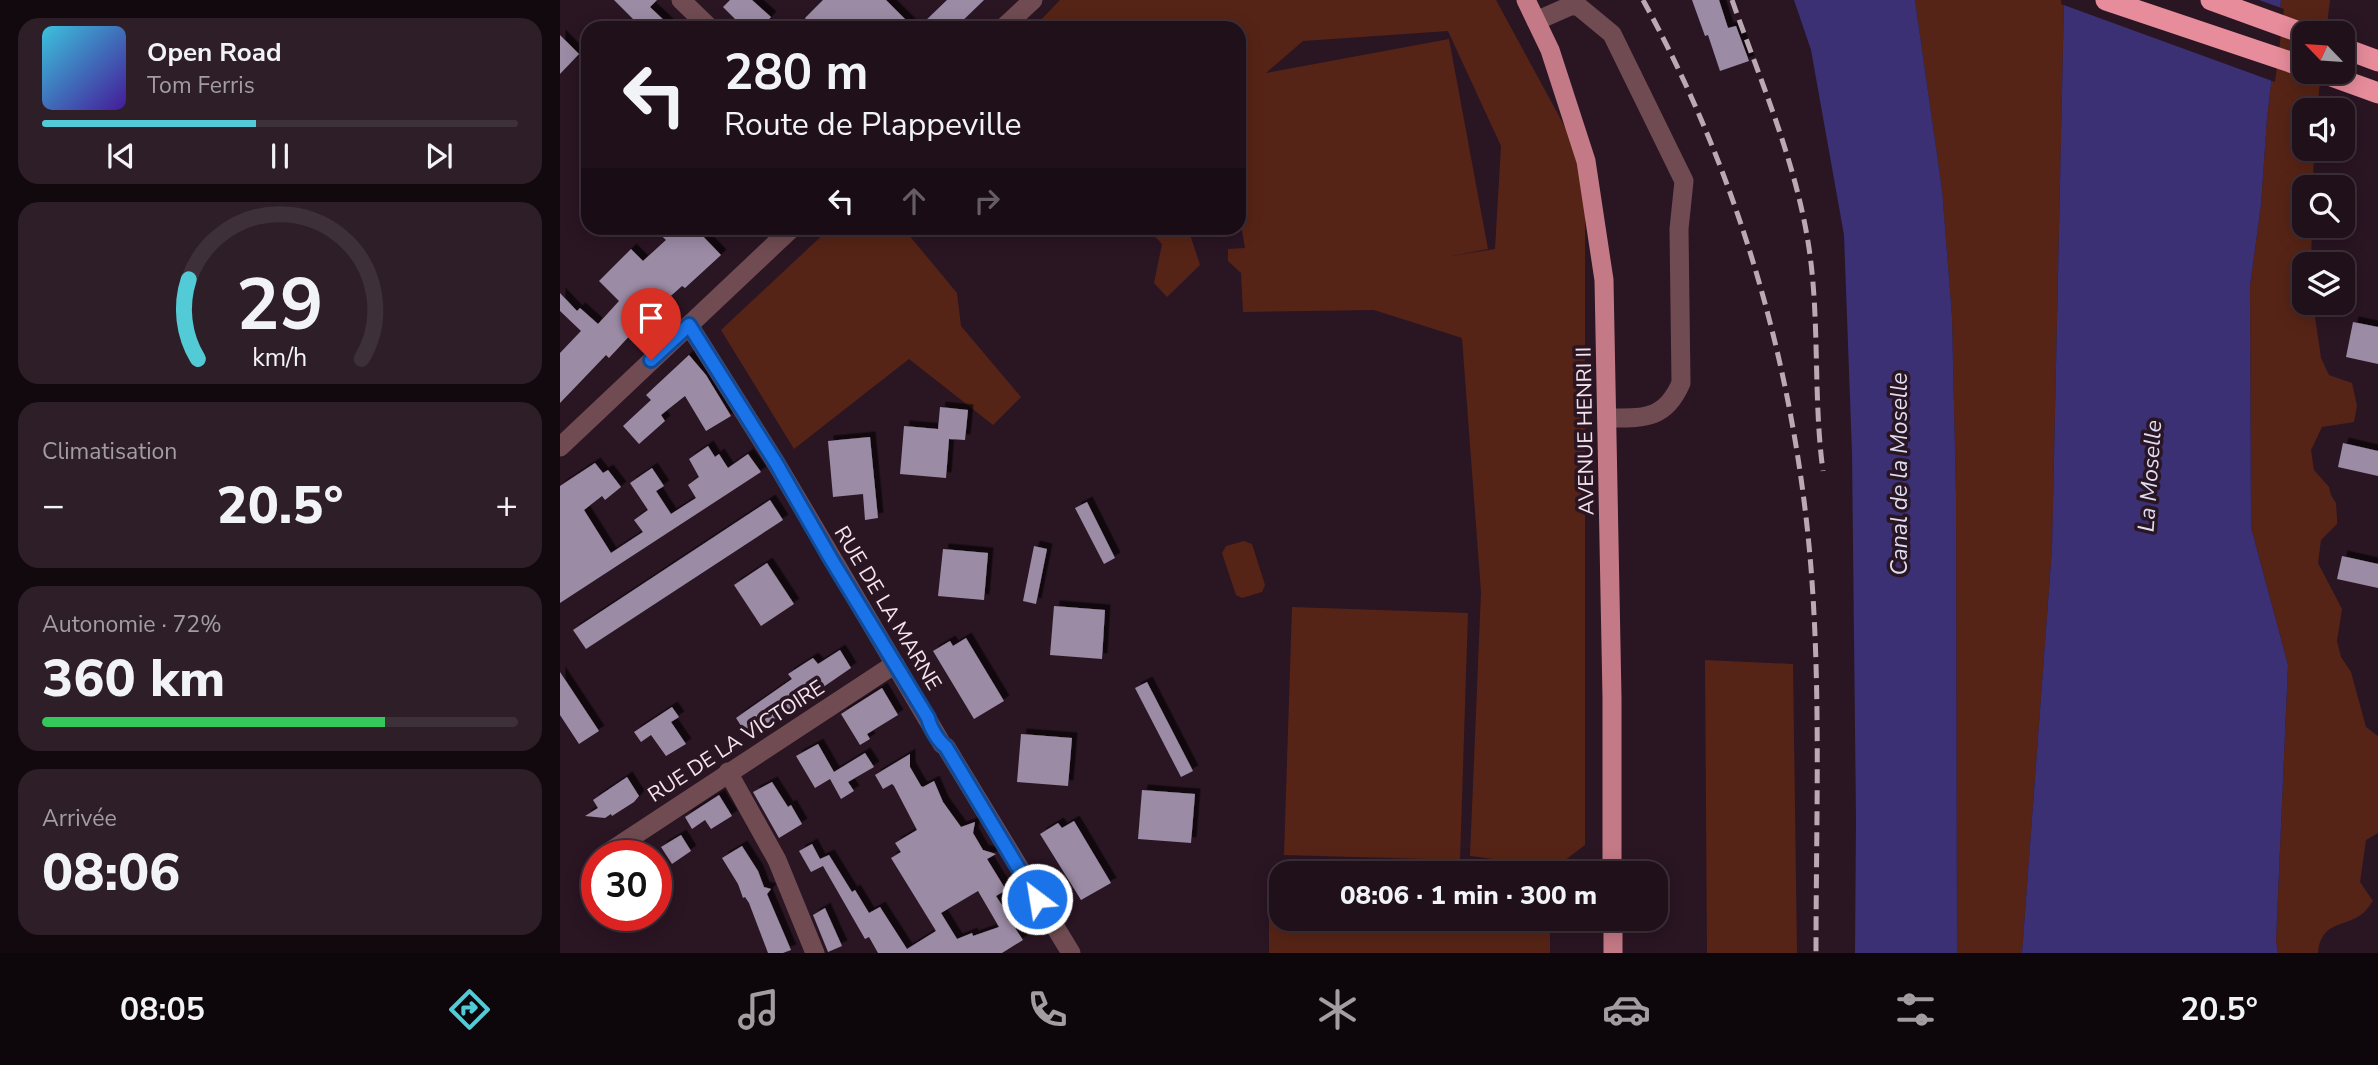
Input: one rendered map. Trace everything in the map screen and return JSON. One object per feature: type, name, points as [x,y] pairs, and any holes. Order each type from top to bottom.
[{"type":"highway","points":[[2106,0],[2292,63]]},
{"type":"highway","points":[[2211,0],[2292,29]]},
{"type":"highway","points":[[2356,53],[2378,61]]},
{"type":"highway","points":[[2353,84],[2378,93]]},
{"type":"main road","name":"AVENUE HENRI II","points":[[1526,0],[1550,50],[1586,161],[1604,280],[1612,861]]},
{"type":"main road","points":[[1613,931],[1613,953]]},
{"type":"street","points":[[681,0],[703,21]]},
{"type":"street","points":[[1010,21],[1033,0]]},
{"type":"street","points":[[1536,21],[1570,6],[1578,6],[1612,34],[1684,181],[1679,229],[1681,383],[1673,401],[1659,413],[1607,418]]},
{"type":"street","points":[[560,447],[785,235]]},
{"type":"street","name":"RUE DE LA MARNE","points":[[689,325],[776,463],[1067,952]]},
{"type":"street","name":"RUE DE LA VICTOIRE","points":[[626,840],[895,664]]},
{"type":"street","points":[[728,772],[777,860],[815,953]]},
{"type":"shaded area","points":[[1060,0],[1496,0],[1585,164],[1585,845],[1564,861],[1509,861],[1470,856],[1481,592],[1462,338],[1374,310],[1243,312],[1241,273],[1228,261],[1228,249],[1245,248],[1243,235],[1246,235],[1246,21],[1040,21]],"holes":[[[1448,31],[1501,146],[1495,249],[1452,256],[1488,249],[1449,39],[1266,73],[1303,41]]]},
{"type":"shaded area","points":[[1915,0],[2064,0],[2052,548],[2022,953],[1957,953],[1956,495],[1952,317],[1942,189]]},
{"type":"shaded area","points":[[2281,0],[2330,0],[2327,21],[2292,21],[2292,84],[2320,84],[2318,98],[2292,98],[2292,161],[2314,161],[2313,175],[2292,175],[2292,238],[2312,238],[2311,252],[2292,252],[2292,315],[2315,315],[2321,358],[2329,375],[2352,383],[2357,406],[2354,422],[2322,427],[2311,450],[2314,470],[2329,487],[2336,503],[2337,518],[2337,524],[2321,540],[2318,563],[2342,609],[2337,641],[2341,657],[2351,672],[2366,727],[2378,736],[2378,833],[2366,840],[2360,882],[2373,901],[2362,914],[2328,930],[2323,935],[2318,953],[2278,953],[2276,941],[2288,665],[2251,527],[2250,286],[2261,205],[2267,118]]},
{"type":"shaded area","points":[[823,235],[909,235],[957,293],[961,326],[1021,397],[993,425],[909,359],[794,449],[721,330]]},
{"type":"shaded area","points":[[1154,235],[1190,235],[1200,265],[1167,297],[1154,283],[1162,244]]},
{"type":"shaded area","points":[[1244,541],[1252,544],[1265,585],[1262,592],[1242,598],[1236,595],[1222,553],[1226,546]]},
{"type":"shaded area","points":[[1292,607],[1468,613],[1460,860],[1284,855]]},
{"type":"shaded area","points":[[1705,660],[1793,664],[1797,953],[1707,953]]},
{"type":"shaded area","points":[[1269,931],[1550,931],[1550,953],[1269,953]]},
{"type":"water","name":"Canal de la Moselle","points":[[1794,0],[1915,0],[1942,189],[1952,316],[1956,495],[1957,953],[1855,953],[1852,453],[1844,235],[1811,50]]},
{"type":"water","name":"La Moselle","points":[[2064,0],[2281,0],[2267,118],[2261,205],[2250,286],[2251,527],[2288,665],[2276,941],[2278,953],[2022,953],[2052,548]]},
{"type":"pier","points":[[2061,0],[2259,0],[2284,9],[2275,82],[2061,4]]},
{"type":"building","points":[[614,0],[657,0],[650,7],[665,21],[635,21]]},
{"type":"building","points":[[730,0],[752,0],[771,17],[767,21],[737,21],[723,7]]},
{"type":"building","points":[[823,0],[886,0],[907,21],[808,21],[805,18]]},
{"type":"building","points":[[947,0],[984,0],[962,21],[925,21]]},
{"type":"building","points":[[1692,0],[1719,0],[1728,28],[1736,26],[1749,61],[1720,71]]},
{"type":"building","points":[[560,35],[579,54],[560,74]]},
{"type":"building","points":[[661,235],[702,235],[721,255],[645,319],[609,358],[606,355],[560,403],[560,353],[581,331],[560,311],[560,293],[577,311],[580,308],[598,324],[619,301],[599,281],[631,249],[643,261],[666,240]]},
{"type":"building","points":[[2353,322],[2378,327],[2378,364],[2346,357]]},
{"type":"building","points":[[689,355],[706,375],[731,416],[706,431],[685,396],[661,415],[665,421],[639,444],[623,426],[651,400],[646,395]]},
{"type":"building","points":[[940,407],[968,410],[965,440],[949,439],[946,478],[900,474],[904,426],[938,429]]},
{"type":"building","points":[[870,437],[878,518],[865,520],[863,494],[833,497],[828,441]]},
{"type":"building","points":[[2343,443],[2378,451],[2378,476],[2338,467]]},
{"type":"building","points":[[708,446],[715,457],[719,454],[728,468],[748,454],[761,472],[560,603],[560,486],[595,463],[603,473],[608,470],[621,487],[605,500],[602,496],[584,510],[611,553],[643,532],[634,520],[648,510],[630,483],[652,468],[664,486],[656,491],[671,514],[696,498],[688,485],[699,477],[689,459]]},
{"type":"building","points":[[770,500],[783,520],[586,649],[573,630]]},
{"type":"building","points":[[1087,502],[1115,558],[1104,564],[1075,508]]},
{"type":"building","points":[[1034,546],[1047,549],[1036,604],[1023,601]]},
{"type":"building","points":[[943,549],[988,553],[984,600],[938,596]]},
{"type":"building","points":[[2342,556],[2378,564],[2378,588],[2337,579]]},
{"type":"building","points":[[767,563],[794,604],[761,626],[734,585]]},
{"type":"building","points":[[1054,606],[1105,610],[1102,659],[1050,655]]},
{"type":"building","points":[[966,638],[1004,701],[974,719],[933,651],[950,641],[953,646]]},
{"type":"building","points":[[840,650],[851,668],[749,738],[736,718],[792,679],[788,674],[813,658],[818,664]]},
{"type":"building","points":[[560,672],[599,731],[579,744],[560,715]]},
{"type":"building","points":[[1147,682],[1193,771],[1181,777],[1135,688]]},
{"type":"building","points":[[882,688],[898,715],[867,734],[870,739],[860,745],[841,714]]},
{"type":"building","points":[[672,707],[679,717],[671,722],[686,744],[666,756],[651,735],[641,742],[634,732]]},
{"type":"building","points":[[1021,734],[1072,738],[1068,786],[1017,782]]},
{"type":"building","points":[[818,744],[834,772],[865,753],[874,767],[848,782],[854,791],[841,799],[830,779],[815,788],[796,756]]},
{"type":"building","points":[[910,754],[910,767],[921,786],[934,781],[943,802],[961,827],[975,822],[973,833],[983,850],[996,854],[987,859],[1006,890],[996,896],[1009,916],[1021,909],[1028,921],[1015,928],[1023,940],[1002,953],[878,953],[869,937],[865,939],[823,866],[811,872],[799,851],[812,844],[820,859],[829,855],[869,913],[880,907],[907,949],[936,931],[891,858],[901,852],[895,843],[917,830],[894,786],[892,784],[883,789],[875,775]],"holes":[[[978,891],[999,927],[957,939],[941,913]]]},
{"type":"building","points":[[627,777],[639,796],[634,802],[605,818],[585,816],[598,808],[593,800]]},
{"type":"building","points":[[772,782],[802,824],[779,838],[753,792]]},
{"type":"building","points":[[1142,790],[1195,794],[1191,843],[1138,839]]},
{"type":"building","points":[[719,795],[732,816],[711,829],[705,820],[692,829],[685,817]]},
{"type":"building","points":[[1074,821],[1111,883],[1081,900],[1040,834],[1058,823],[1062,828]]},
{"type":"building","points":[[681,835],[691,851],[672,864],[672,840]]},
{"type":"building","points":[[742,846],[758,871],[764,887],[771,889],[767,894],[791,950],[768,953],[749,903],[743,898],[722,858]]},
{"type":"building","points":[[825,908],[842,946],[828,952],[813,915]]},
{"type":"railway","points":[[1643,0],[1708,135],[1734,204],[1757,275],[1792,420],[1803,494],[1814,616],[1817,712],[1816,953]]},
{"type":"railway","points":[[1732,0],[1777,122],[1803,216],[1812,276],[1823,471]]},
{"type":"route","points":[[651,360],[689,325],[776,463],[930,725],[946,747],[1037,899]]}]
